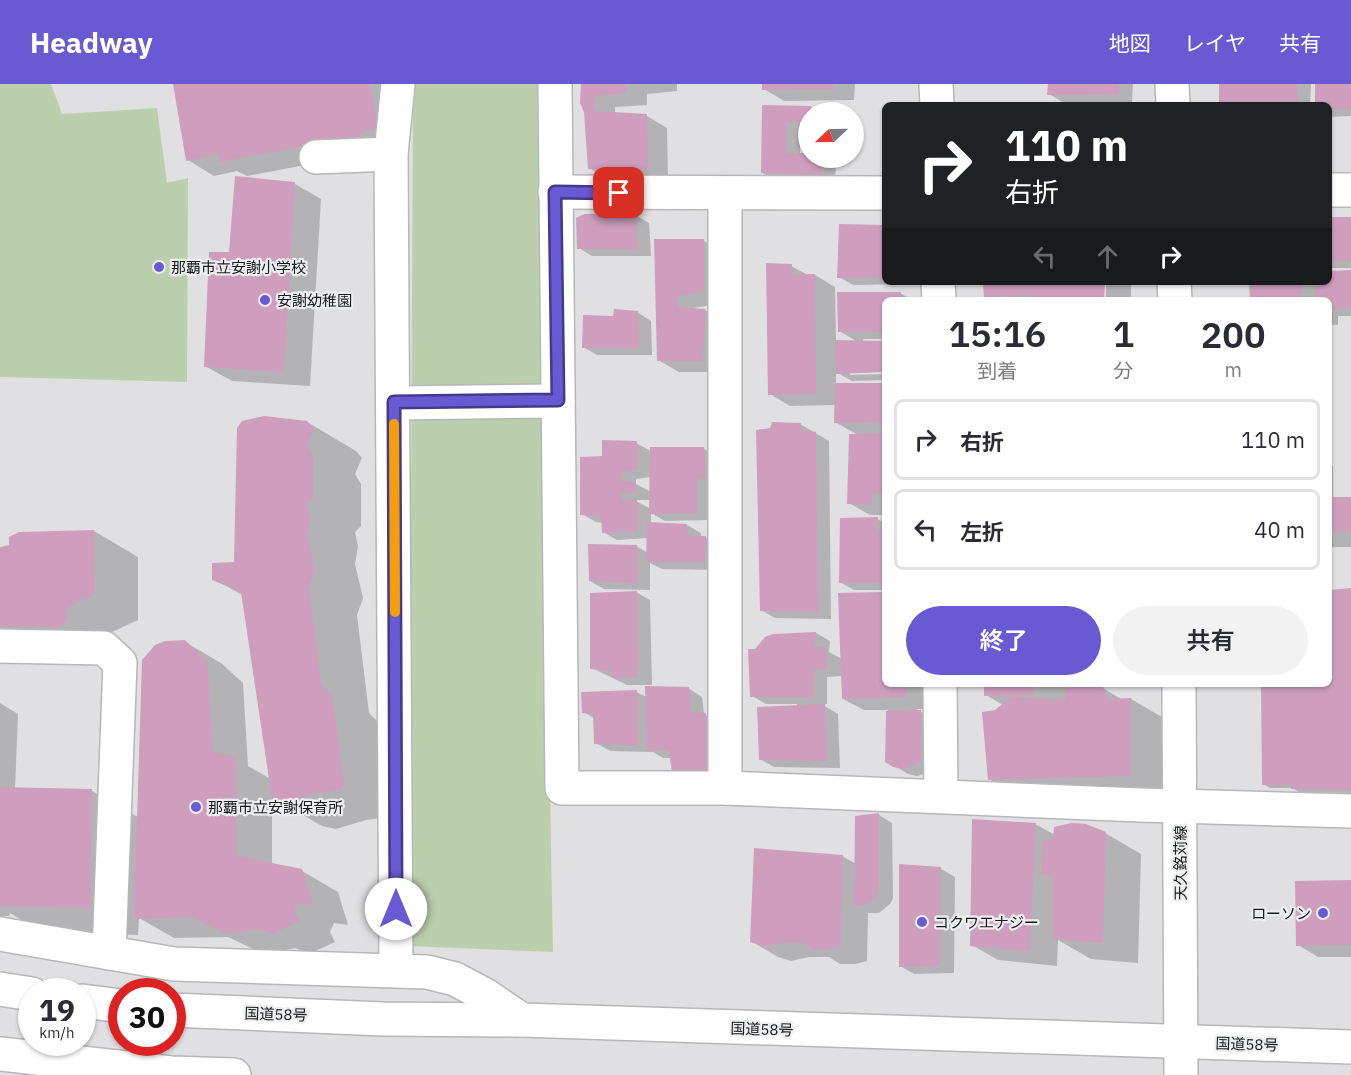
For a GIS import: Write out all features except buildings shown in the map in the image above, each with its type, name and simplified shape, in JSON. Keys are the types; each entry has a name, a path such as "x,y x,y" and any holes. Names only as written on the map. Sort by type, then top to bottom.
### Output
{"main road":[{"path":"396,970 391,154 398,84"},
{"path":"555,84 562,788 725,788 1351,811"},
{"path":"936,84 936,102"},
{"path":"1173,84 1173,102"},
{"path":"316,157 391,154"},
{"path":"1332,190 1351,190"},
{"path":"555,192 882,193"},
{"path":"725,194 725,788"},
{"path":"394,402 558,400"},
{"path":"0,646 104,648 120,663 110,953"},
{"path":"940,687 941,795"},
{"name":"天久銘苅線","path":"1179,687 1181,1075"},
{"path":"0,934 174,964 427,972 455,979 485,995 522,1020"},
{"path":"0,989 18,992"},
{"path":"0,1003 18,1004"},
{"name":"国道58号","path":"186,1011 382,1019 522,1020 1351,1047"},
{"path":"0,1054 158,1074 234,1075"}],"green space":[{"path":"0,84 51,84 62,114 157,108 167,183 188,178 187,382 0,377"},
{"path":"413,84 537,84 553,952 409,946"}],"slow traffic":[{"path":"394,424 395,612"}],"place":[{"name":"那覇市立安謝小学校","path":"159,267"},
{"name":"安謝幼稚園","path":"265,300"},
{"name":"那覇市立安謝保育所","path":"196,807"},
{"name":"ローソン","path":"1323,913"},
{"name":"コクワエナジー","path":"922,922"}],"route":[{"path":"396,909 394,402 558,400 555,192 619,193"}]}
